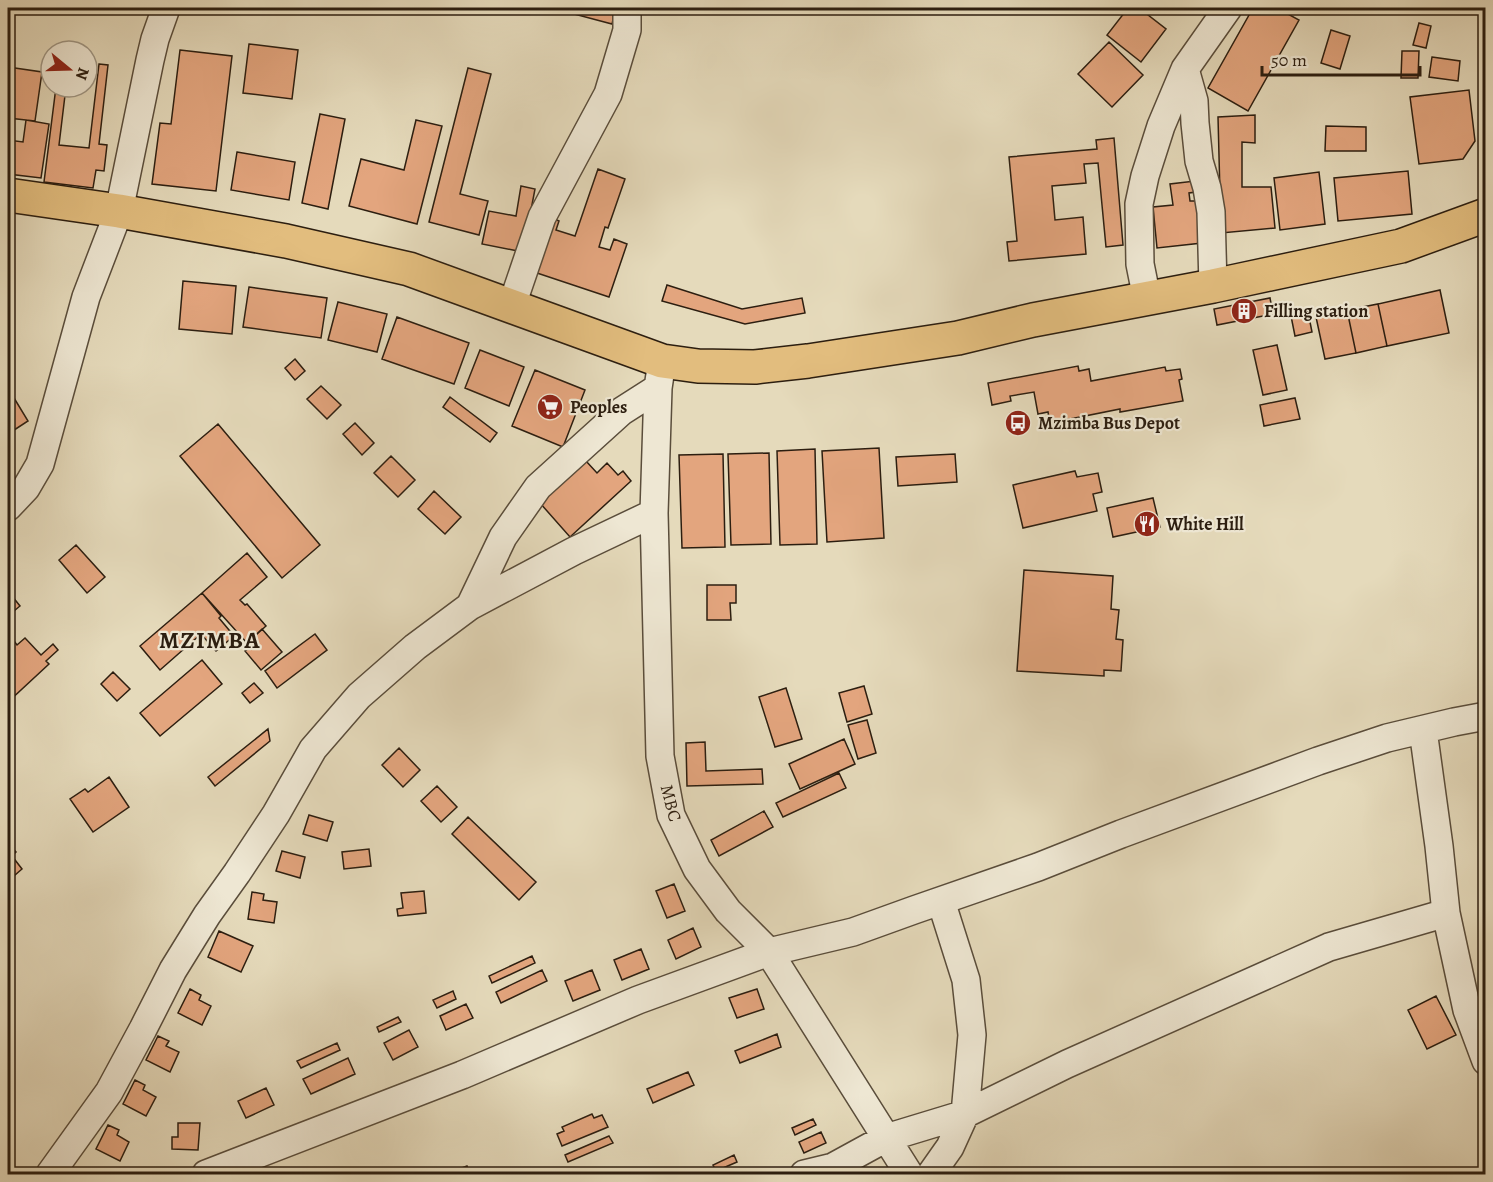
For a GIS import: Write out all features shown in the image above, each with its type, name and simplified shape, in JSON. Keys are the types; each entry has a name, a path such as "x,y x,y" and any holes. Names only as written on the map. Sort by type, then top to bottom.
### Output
{"main road":[{"path":"8,195 119,211 285,241 409,268 512,305 660,374 698,366 755,367 808,361 958,338 1033,320 1213,286 1401,246 1485,215"}],"street":[{"path":"8,507 26,488 40,464 86,297 119,211 150,60 166,8"},
{"path":"512,305 542,218 608,94 627,30 627,8"},
{"path":"1147,299 1140,264 1139,204 1145,176 1161,126 1185,69 1228,8"},
{"path":"1185,69 1194,101 1194,123 1199,161 1211,212 1213,286"},
{"path":"470,606 503,537 538,486 660,374"},
{"name":"MBC","path":"660,374 654,513 660,756 671,815 697,869 728,911 769,952 909,1174"},
{"path":"50,1174 109,1092 173,970 207,915 276,814 313,749 359,696 415,648 470,606 574,551 654,513"},
{"path":"206,1174 462,1075 638,1000 769,952 853,932 1038,867 1120,834 1318,761 1388,738 1485,716"},
{"path":"1423,730 1446,913 1467,1010 1485,1061"},
{"path":"932,1174 950,1147 965,1114 972,1035 966,980 941,901"},
{"path":"804,1174 833,1167 886,1138 965,1114 1067,1064 1329,947 1446,913"}],"building":[{"path":"575,8 616,8 612,24 574,14"},
{"path":"1128,8 1139,8 1166,29 1141,62 1107,35"},
{"path":"1253,8 1277,8 1299,20 1248,111 1208,88"},
{"path":"1419,23 1431,26 1426,48 1413,45"},
{"path":"1331,30 1350,36 1340,69 1321,63"},
{"path":"1109,42 1143,75 1112,107 1078,74"},
{"path":"249,44 298,50 292,99 243,93"},
{"path":"180,50 232,56 216,191 152,184 160,123 171,124"},
{"path":"1402,51 1419,51 1418,78 1401,78"},
{"path":"1432,57 1460,61 1458,81 1429,77"},
{"path":"99,64 108,65 99,144 107,145 104,171 96,170 93,188 44,182 54,99 65,99 59,145 89,148 95,99 99,99"},
{"path":"8,67 39,72 35,121 8,118"},
{"path":"468,68 491,74 460,194 488,201 479,235 429,222"},
{"path":"1469,90 1475,141 1463,159 1419,164 1410,97"},
{"path":"320,114 345,119 328,209 302,203"},
{"path":"1255,115 1255,143 1242,142 1242,187 1271,187 1275,228 1221,233 1218,117"},
{"path":"26,120 49,124 41,178 8,174 8,140 23,142"},
{"path":"416,120 442,126 417,224 349,206 361,159 404,170"},
{"path":"1326,126 1366,127 1366,151 1325,151"},
{"path":"1114,138 1123,245 1106,247 1098,163 1084,164 1086,183 1052,186 1055,220 1083,217 1086,254 1009,261 1007,242 1017,241 1009,157 1097,149 1096,140"},
{"path":"237,152 295,162 289,200 231,190"},
{"path":"598,169 625,179 599,247 610,250 614,239 627,244 609,297 534,272 552,218 559,221 556,230 575,236"},
{"path":"1408,171 1412,214 1338,221 1334,178"},
{"path":"1319,172 1325,224 1280,230 1274,178"},
{"path":"1195,181 1196,192 1189,193 1190,201 1197,201 1202,243 1157,248 1153,207 1173,205 1170,184"},
{"path":"521,186 535,189 523,252 482,244 489,211 516,216"},
{"path":"183,281 236,286 232,334 179,329"},
{"path":"667,285 742,309 802,298 805,313 745,324 662,301"},
{"path":"249,287 327,298 321,338 243,327"},
{"path":"1440,290 1449,333 1387,346 1378,304"},
{"name":"Filling station","path":"1270,298 1273,314 1217,325 1214,309"},
{"path":"338,302 387,314 377,352 328,340"},
{"path":"1378,304 1387,346 1356,353 1347,310"},
{"path":"1347,310 1356,353 1325,359 1316,317"},
{"path":"1308,312 1312,332 1295,336 1291,316"},
{"path":"397,317 469,343 454,384 382,359"},
{"path":"1277,345 1287,390 1263,395 1253,350"},
{"path":"480,350 524,367 509,406 465,388"},
{"path":"295,359 305,371 295,380 285,368"},
{"path":"1078,366 1079,371 1089,369 1091,381 1165,367 1166,371 1180,369 1182,379 1179,380 1183,401 1120,412 1120,409 1050,423 1048,412 1038,414 1034,392 1010,396 1011,401 992,405 988,383"},
{"path":"535,370 585,390 563,447 512,426"},
{"path":"321,386 341,405 327,419 307,399"},
{"path":"8,388 28,421 8,434"},
{"path":"450,397 497,433 490,442 443,407"},
{"path":"1295,398 1300,419 1264,426 1260,405"},
{"path":"355,423 374,443 362,455 343,434"},
{"path":"218,424 320,545 282,578 180,456"},
{"path":"879,448 884,538 827,542 822,451"},
{"path":"815,449 817,544 780,545 777,451"},
{"path":"769,453 771,544 731,545 728,454"},
{"path":"723,454 725,547 682,548 679,455"},
{"path":"955,454 957,482 898,486 896,457"},
{"path":"391,456 415,480 398,497 374,473"},
{"path":"586,461 597,473 607,463 618,475 623,471 631,481 570,537 540,503"},
{"path":"1075,471 1077,477 1098,473 1102,492 1093,494 1097,511 1023,528 1013,485"},
{"path":"434,491 461,517 445,534 418,509"},
{"path":"1153,498 1160,527 1113,537 1107,508"},
{"path":"76,545 105,577 87,593 59,560"},
{"path":"247,553 267,577 240,600 245,605 247,604 266,626 247,643 202,593"},
{"path":"1024,570 1113,576 1111,609 1119,610 1116,639 1123,640 1121,671 1104,670 1104,676 1017,671"},
{"path":"707,585 736,585 736,603 730,603 731,620 707,620"},
{"path":"8,591 20,606 8,616"},
{"path":"202,593 234,636 216,651 201,634 160,670 140,646"},
{"path":"262,629 282,652 261,670 245,651 251,647 247,643"},
{"path":"315,634 327,650 277,688 265,671"},
{"path":"25,638 41,655 53,644 58,650 46,661 49,664 8,702 8,647 14,641 17,645"},
{"path":"202,660 222,684 160,736 140,713"},
{"path":"113,672 130,689 117,701 101,684"},
{"path":"254,683 263,693 250,703 242,693"},
{"path":"864,686 872,714 847,722 839,693"},
{"path":"786,688 802,739 775,747 759,697"},
{"path":"867,720 876,753 858,759 848,725"},
{"path":"268,729 270,741 215,786 208,777"},
{"path":"844,739 855,764 800,789 789,764"},
{"path":"705,742 706,771 762,769 763,784 687,786 686,743"},
{"path":"399,748 420,770 403,787 382,765"},
{"path":"839,773 846,788 783,817 776,803"},
{"path":"109,777 129,807 93,832 70,799 85,789 88,792"},
{"path":"437,786 457,807 441,822 421,801"},
{"path":"764,811 773,827 719,856 711,840"},
{"path":"309,815 333,822 327,841 303,834"},
{"path":"468,817 536,882 519,900 452,834"},
{"path":"9,844 16,852 12,856 22,869 8,881 8,846"},
{"path":"369,849 371,866 344,869 342,852"},
{"path":"282,851 305,857 300,878 276,871"},
{"path":"674,884 685,911 667,918 656,891"},
{"path":"424,891 426,913 398,916 397,909 403,908 401,893"},
{"path":"252,892 264,894 263,900 277,902 274,923 248,919"},
{"path":"693,928 701,947 676,959 668,940"},
{"path":"219,931 253,946 241,972 208,957"},
{"path":"641,949 649,969 622,980 614,960"},
{"path":"532,956 535,963 492,983 489,976"},
{"path":"542,970 547,981 501,1003 496,992"},
{"path":"592,970 600,990 573,1001 565,981"},
{"path":"190,989 201,995 199,1000 211,1006 202,1025 178,1013"},
{"path":"757,989 764,1009 737,1018 729,998"},
{"path":"453,991 456,999 437,1008 433,1000"},
{"path":"1436,996 1456,1035 1427,1049 1408,1010"},
{"path":"466,1004 473,1018 446,1030 440,1016"},
{"path":"398,1017 401,1022 379,1032 377,1027"},
{"path":"409,1030 418,1047 393,1060 384,1043"},
{"path":"777,1034 781,1047 740,1063 735,1051"},
{"path":"158,1036 169,1041 166,1046 179,1052 170,1072 146,1060"},
{"path":"337,1043 340,1050 301,1068 297,1061"},
{"path":"348,1058 355,1074 311,1094 303,1079"},
{"path":"688,1072 694,1085 653,1103 647,1089"},
{"path":"135,1080 145,1085 143,1090 156,1097 146,1116 123,1104"},
{"path":"266,1088 274,1105 246,1118 238,1101"},
{"path":"592,1114 594,1118 602,1115 608,1127 562,1146 557,1134 564,1131 562,1127"},
{"path":"813,1119 816,1125 795,1135 792,1128"},
{"path":"178,1123 200,1123 198,1150 172,1149 172,1137 178,1137"},
{"path":"108,1125 119,1130 117,1135 129,1142 120,1161 96,1149"},
{"path":"821,1132 826,1143 804,1153 799,1142"},
{"path":"609,1136 613,1143 568,1162 565,1155"},
{"path":"734,1155 737,1162 716,1171 713,1165"},
{"path":"467,1166 470,1174 446,1174"}],"place":[{"name":"Filling station","path":"1244,311"},
{"name":"Peoples","path":"550,407"},
{"name":"Mzimba Bus Depot","path":"1018,423"},
{"name":"White Hill","path":"1147,524"}],"district":[{"name":"MZIMBA","path":"210,640"}]}
